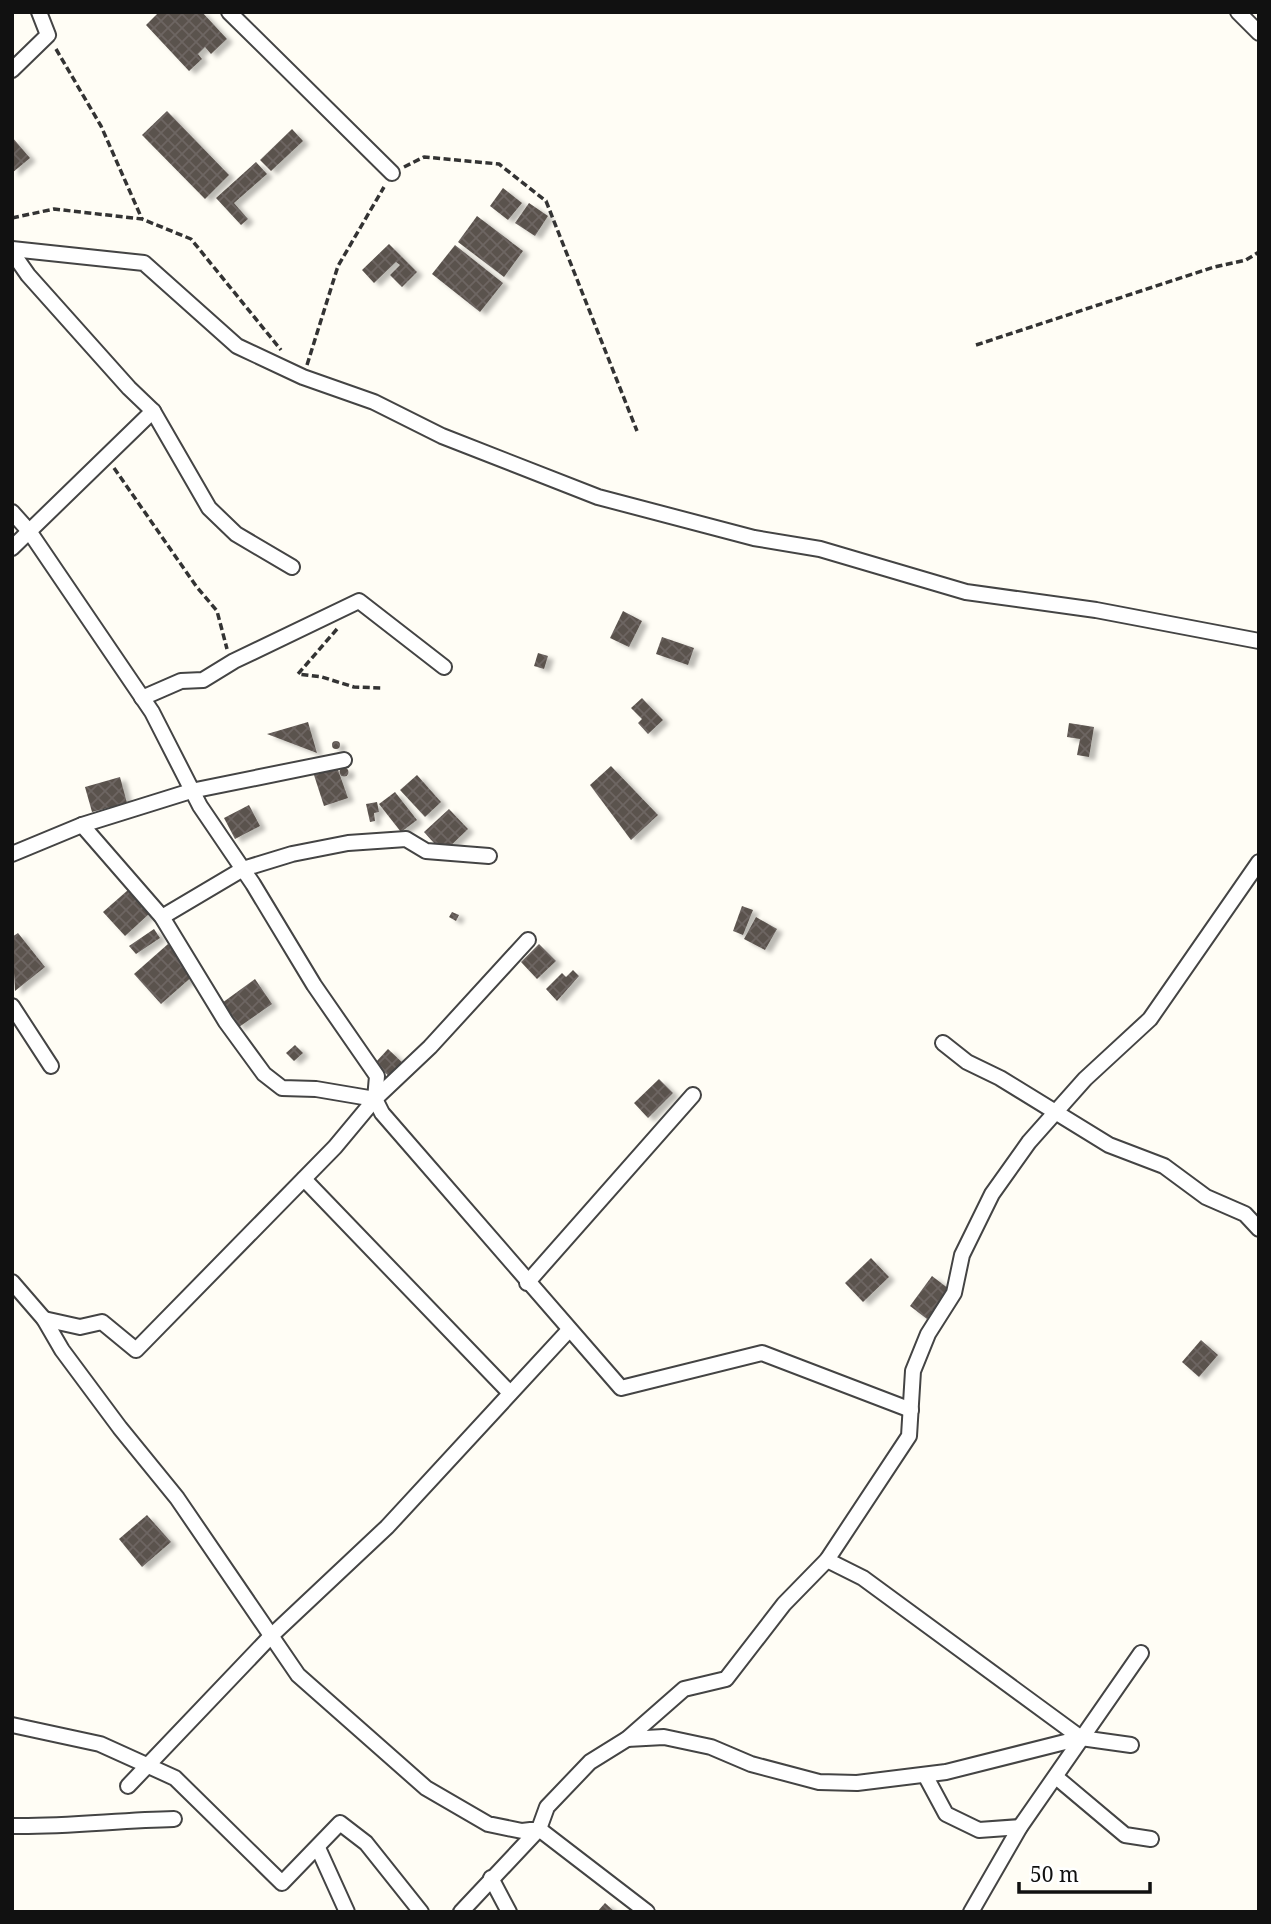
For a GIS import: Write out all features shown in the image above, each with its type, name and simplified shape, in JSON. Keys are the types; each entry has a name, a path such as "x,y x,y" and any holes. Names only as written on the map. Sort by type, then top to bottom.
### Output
{"street":[{"path":"12,70 48,35 39,12"},
{"path":"229,12 392,173"},
{"path":"1238,12 1259,33"},
{"path":"12,251 144,263 237,346 303,377 374,402 442,436 598,496 754,538 820,549 966,593 1096,610 1259,641"},
{"path":"12,251 28,275 129,388 153,411 209,508 236,534 292,567"},
{"path":"12,548 153,411"},
{"path":"12,512 29,531 142,698 186,776 191,791 243,869 314,985 377,1076 375,1098 382,1113 621,1388 762,1353 911,1410"},
{"path":"142,698 181,681 203,680 234,661 359,601 444,667"},
{"path":"12,854 82,825 191,791 344,760"},
{"path":"82,825 162,918 226,1022 264,1074 282,1088 316,1089 375,1098"},
{"path":"162,918 243,869 292,854 348,843 407,839 426,851 489,856"},
{"path":"461,1912 539,1829 547,1807 590,1762 627,1739 684,1689 726,1679 784,1604 827,1560 909,1436 913,1371 928,1334 954,1293 961,1255 992,1194 1029,1142 1085,1079 1150,1018 1259,862"},
{"path":"44,1319 80,1327 102,1322 136,1350 304,1179 375,1098 430,1047 528,940"},
{"path":"12,1006 51,1066"},
{"path":"943,1043 967,1062 1056,1112 1109,1146 1164,1166 1206,1197 1245,1214 1259,1228"},
{"path":"527,1283 693,1095"},
{"path":"304,1179 510,1393"},
{"path":"12,1282 44,1319 62,1350 177,1498 298,1675 426,1788 488,1824 522,1831 539,1829 647,1912"},
{"path":"128,1786 271,1636 387,1527 569,1330"},
{"path":"827,1560 863,1578 1081,1738"},
{"path":"971,1912 1020,1827 1141,1653"},
{"path":"12,1725 100,1744 175,1778 282,1883 340,1823 366,1843 421,1912"},
{"path":"627,1739 664,1737 711,1747 751,1764 819,1782 857,1783 925,1775 1081,1738 1131,1745"},
{"path":"925,1775 946,1814 979,1830 1020,1827"},
{"path":"1056,1777 1125,1835 1151,1839"},
{"path":"12,1826 43,1828 102,1821 174,1819"},
{"path":"317,1847 347,1912"},
{"path":"491,1878 509,1912"}],"path":[{"path":"48,35 101,126 142,219"},
{"path":"303,377 338,266 392,173 424,158 499,164 546,201 637,431"},
{"path":"12,218 54,209 142,219 191,239 286,356"},
{"path":"976,345 1214,267 1246,260 1259,253"},
{"path":"107,457 196,586 217,611 234,661"},
{"path":"344,623 298,674 322,677 354,687 382,688"}],"building":[{"path":"159,12 202,12 227,39 211,54 205,47 198,54 202,59 189,71 146,25"},
{"path":"167,111 229,175 205,199 142,135"},
{"path":"292,129 303,141 271,171 260,160"},
{"path":"12,137 30,158 12,173"},
{"path":"256,162 267,174 234,203 248,219 241,225 216,198"},
{"path":"503,188 522,203 508,220 490,206"},
{"path":"529,203 548,216 535,236 515,223"},
{"path":"477,216 523,251 504,277 458,242"},
{"path":"389,244 417,272 402,287 390,275 400,265 396,262 374,283 362,270"},
{"path":"455,245 503,283 480,312 432,274"},
{"path":"623,611 642,621 629,647 610,638"},
{"path":"662,637 694,648 688,665 656,654"},
{"path":"538,653 548,656 544,669 534,666"},
{"path":"642,698 663,720 648,734 638,723 642,719 631,708"},
{"path":"308,722 317,753 267,734"},
{"path":"1069,723 1094,727 1089,757 1077,755 1080,739 1067,737"},
{"path":"336,741 340,745 336,749 332,745"},
{"path":"611,766 658,815 631,840 590,785"},
{"path":"337,767 348,798 324,806 314,775"},
{"path":"344,768 348,772 344,776 340,772"},
{"path":"417,775 441,802 425,817 400,790"},
{"path":"120,777 127,803 92,812 85,787"},
{"path":"395,792 417,820 401,832 379,804"},
{"path":"377,802 379,812 374,813 375,821 370,822 366,804"},
{"path":"249,805 260,826 235,839 224,818"},
{"path":"449,809 468,829 443,853 424,832"},
{"path":"128,890 149,914 125,936 103,912"},
{"path":"742,906 753,910 743,935 733,931"},
{"path":"452,912 459,915 456,921 449,917"},
{"path":"756,917 777,929 765,950 744,939"},
{"path":"154,929 160,938 136,954 129,946"},
{"path":"18,933 45,967 15,991 12,937"},
{"path":"168,944 195,974 161,1004 134,974"},
{"path":"539,944 556,961 537,979 521,962"},
{"path":"573,970 579,976 557,1001 546,989 562,973 566,977"},
{"path":"255,979 272,1004 239,1027 222,1003"},
{"path":"295,1045 303,1053 294,1061 286,1053"},
{"path":"388,1049 406,1066 393,1080 375,1063"},
{"path":"659,1079 673,1093 648,1118 634,1103"},
{"path":"871,1258 889,1277 863,1302 845,1283"},
{"path":"932,1276 949,1289 927,1319 910,1306"},
{"path":"1201,1340 1218,1355 1199,1377 1182,1362"},
{"path":"147,1515 171,1542 142,1567 119,1539"},
{"path":"605,1903 615,1912 597,1912"}]}
